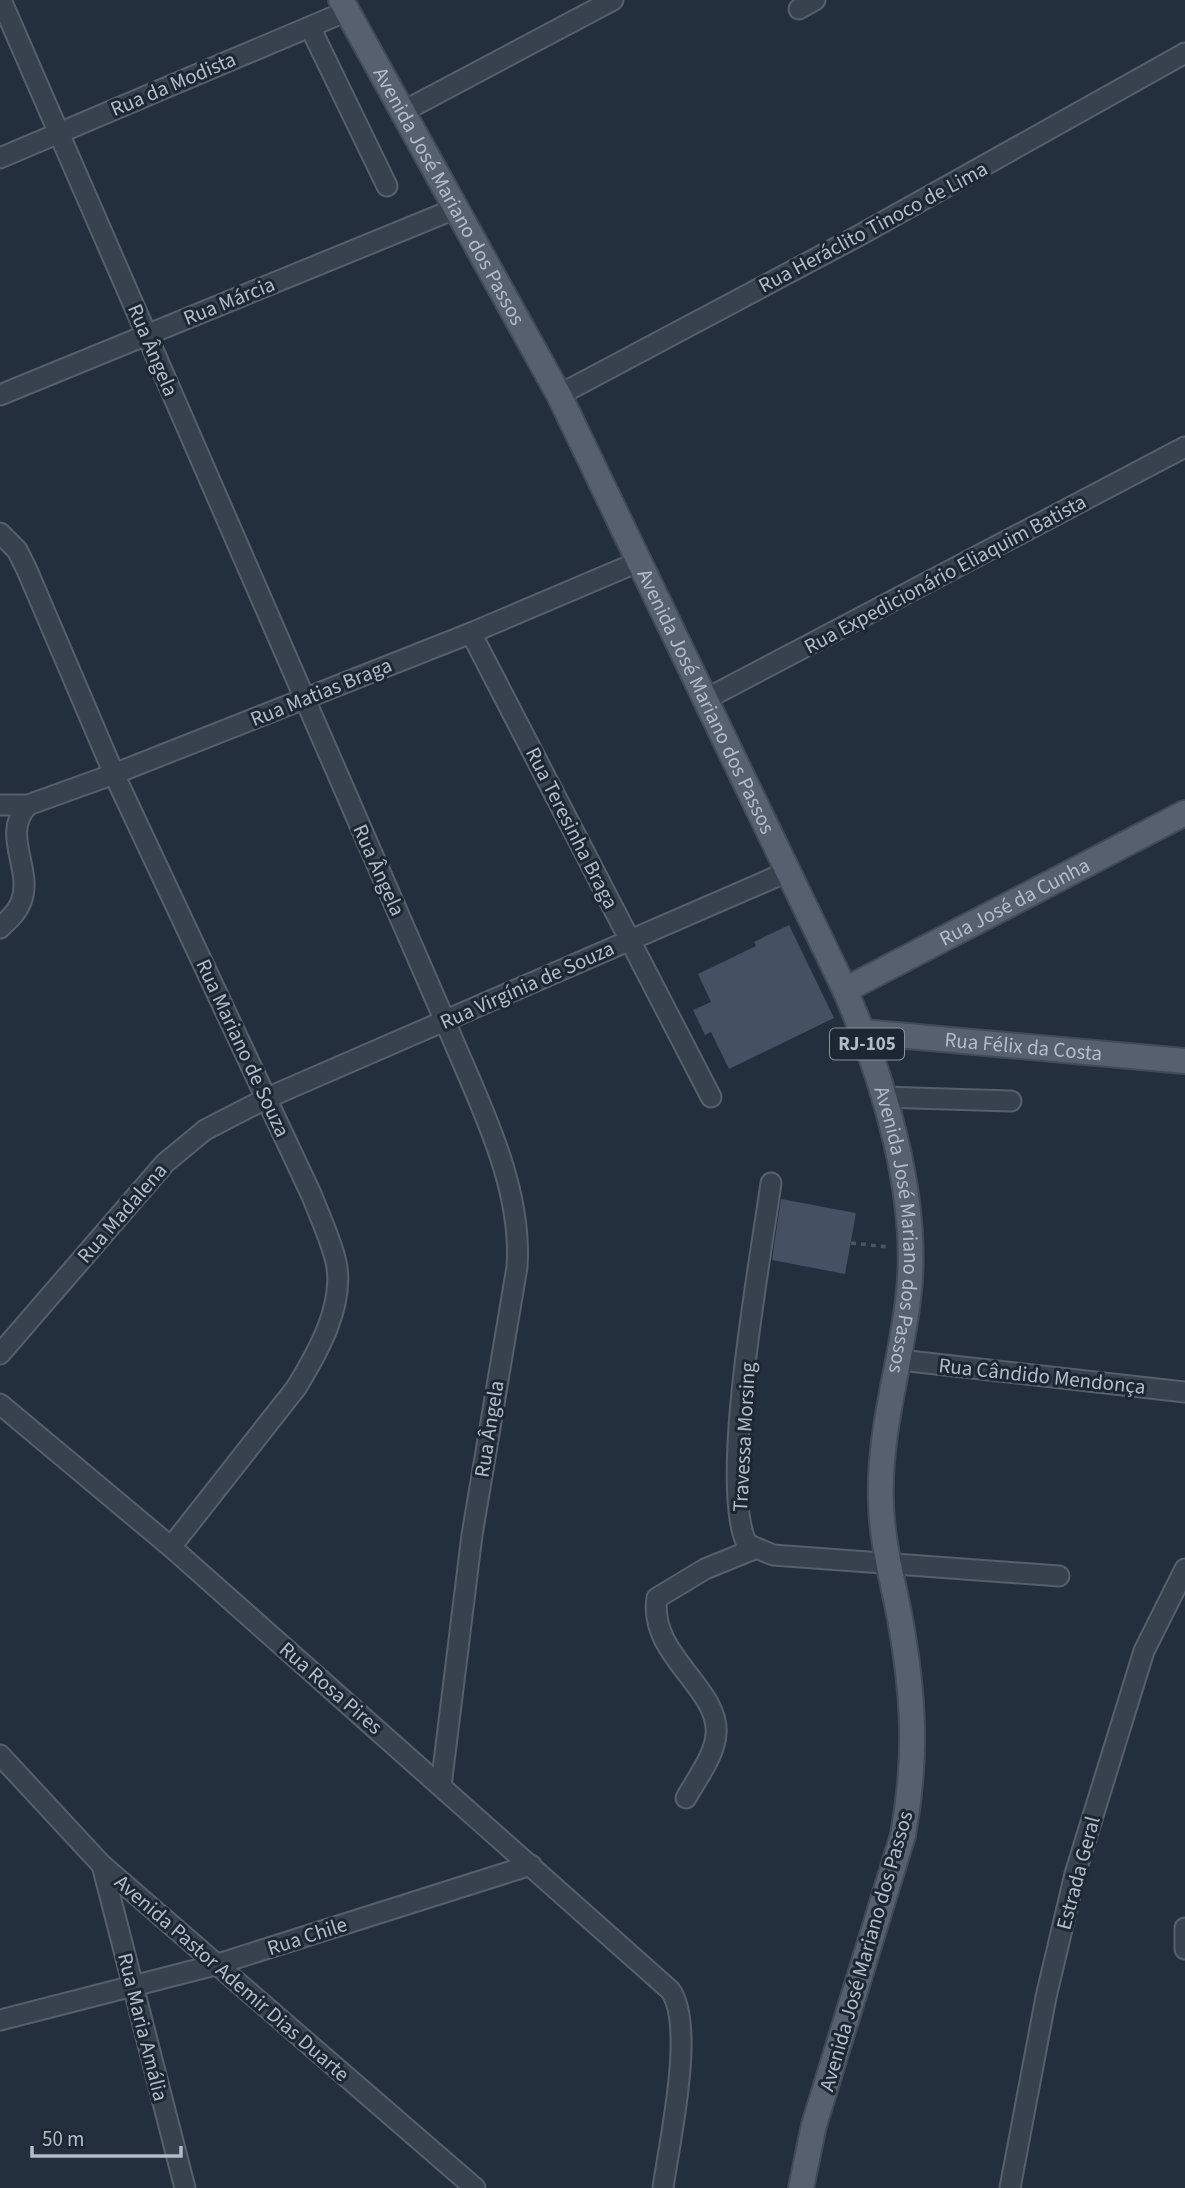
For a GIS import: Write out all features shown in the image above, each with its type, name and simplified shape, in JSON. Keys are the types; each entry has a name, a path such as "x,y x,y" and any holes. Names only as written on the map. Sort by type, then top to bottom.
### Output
{"main road":[{"name":"Avenida José Mariano dos Passos","path":"344,6 558,394 845,990 863,1032 899,1165 909,1234 909,1296 900,1360 887,1416 881,1477 883,1532 913,1707 912,1786 903,1835 814,2126 800,2188"},
{"name":"Rua José da Cunha","path":"845,990 1185,813"},
{"name":"Rua Félix da Costa","path":"863,1032 1185,1061"}],"street":[{"name":"Rua Ângela","path":"1,0 445,1021 494,1139 512,1206 518,1252 472,1535 441,1786"},
{"path":"404,111 613,0"},
{"name":"Rua da Modista","path":"0,158 310,27 344,6"},
{"path":"310,27 387,186"},
{"name":"Rua Heráclito Tinoco de Lima","path":"558,394 860,235 1185,53"},
{"name":"Rua Márcia","path":"0,395 457,208"},
{"name":"Rua Expedicionário Eliaquim Batista","path":"704,700 1185,447"},
{"name":"Rua Mariano de Souza","path":"0,533 17,550 27,570 114,774 312,1196 336,1263 334,1302 318,1349 296,1388 171,1547"},
{"name":"Rua Matias Braga","path":"0,805 28,805 114,774 471,633 638,562"},
{"name":"Rua Teresinha Braga","path":"471,633 711,1097"},
{"path":"0,928 20,905 23,893 12,840 13,822 28,805"},
{"name":"Rua Virgínia de Souza","path":"267,1098 787,872"},
{"path":"882,1097 1011,1101"},
{"name":"Rua Madalena","path":"0,1354 165,1163 205,1130 267,1098"},
{"name":"Travessa Morsing","path":"754,1549 747,1544 741,1533 738,1461 743,1391 771,1183"},
{"name":"Rua Cândido Mendonça","path":"900,1360 1185,1392"},
{"name":"Rua Rosa Pires","path":"0,1404 171,1547 670,1990 678,2003 682,2041 663,2188"},
{"path":"686,1798 717,1733 711,1709 665,1643 654,1616 657,1598 705,1569 754,1549 773,1555 890,1566 1059,1576"},
{"name":"Estrada Geral","path":"1013,2184 1046,1997 1075,1874 1144,1651 1185,1569"},
{"name":"Avenida Pastor Ademir Dias Duarte","path":"0,1755 102,1865 475,2188"},
{"name":"Rua Maria Amália","path":"102,1865 185,2188"},
{"name":"Rua Chile","path":"0,2020 215,1965 531,1866"},
{"path":"1185,1928 1185,1949"}],"path":[{"path":"851,1243 894,1248"}],"building":[{"path":"789,925 834,1018 729,1069 711,1032 705,1035 693,1010 711,1002 698,974 756,946 754,942"},
{"path":"781,1199 856,1213 845,1274 772,1260"}]}
